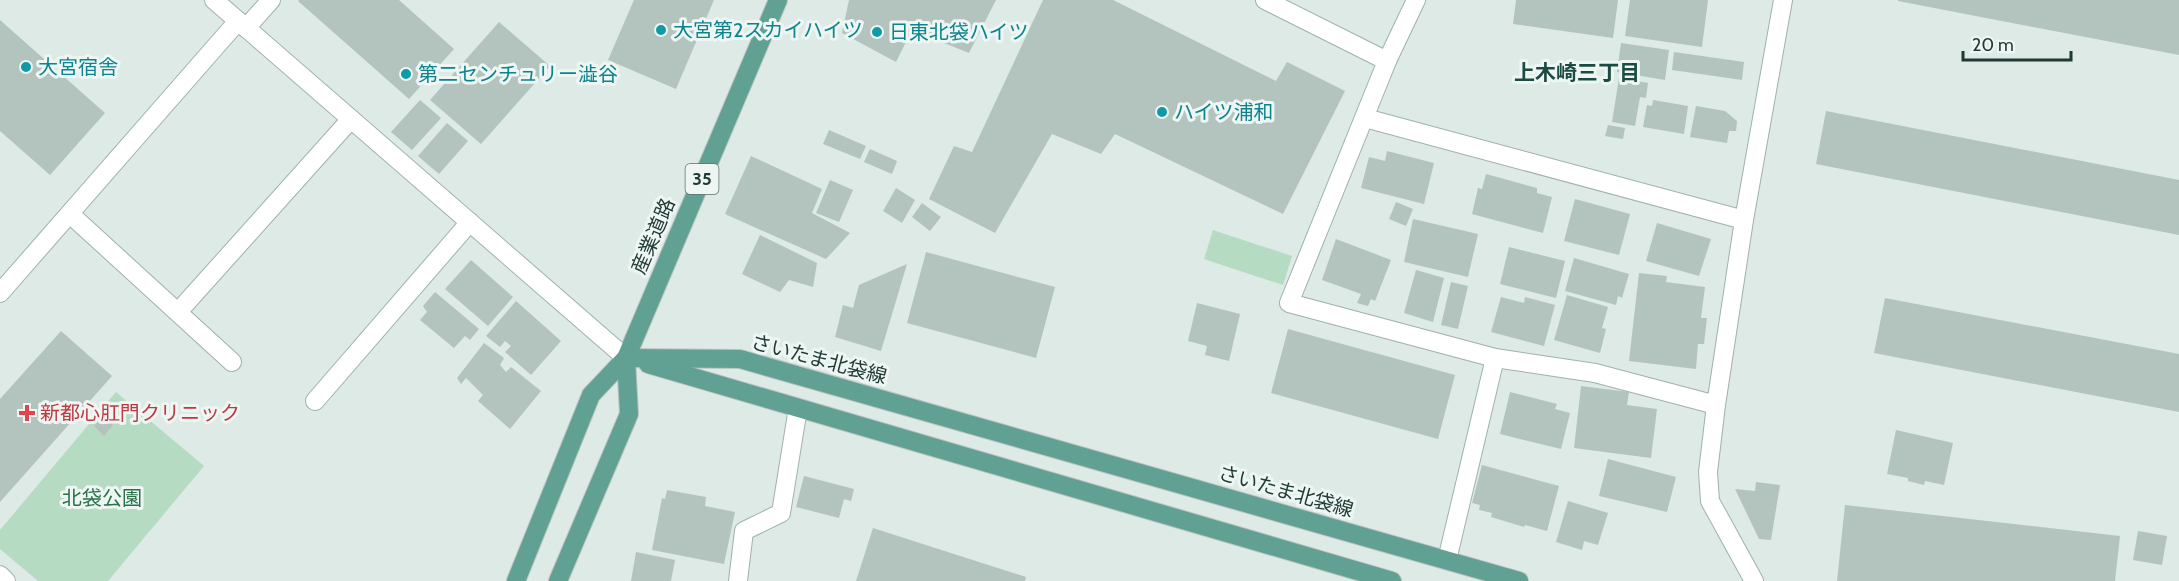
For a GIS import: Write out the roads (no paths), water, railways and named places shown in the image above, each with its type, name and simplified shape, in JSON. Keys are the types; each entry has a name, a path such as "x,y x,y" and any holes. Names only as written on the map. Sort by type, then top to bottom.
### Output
{"main road":[{"name":"産業道路","path":"516,581 591,395 626,358 778,0"},
{"name":"産業道路","path":"558,581 629,414 626,358"},
{"path":"626,358 1392,581"},
{"name":"さいたま北袋線","path":"626,358 740,359 1519,581"}],"street":[{"path":"214,0 626,358"},
{"path":"0,293 242,25 271,0"},
{"path":"1265,0 1387,61"},
{"path":"1416,0 1387,61 1289,303 1495,358 1595,373 1716,405"},
{"path":"1754,581 1710,501 1708,472 1744,220 1783,0"},
{"path":"1365,118 1744,220"},
{"path":"178,312 351,119"},
{"path":"70,214 232,362"},
{"path":"315,401 470,222"},
{"path":"1447,560 1495,358"},
{"path":"738,581 744,531 781,513 798,408"},
{"path":"0,575 6,581"}],"place":[{"name":"大宮第2スカイハイツ","path":"661,30"},
{"name":"日東北袋ハイツ","path":"877,32"},
{"name":"大宮宿舎","path":"26,67"},
{"name":"第二センチュリー澁谷","path":"406,74"},
{"name":"ハイツ浦和","path":"1162,112"},
{"name":"新都心肛門クリニック","path":"27,413"}],"district":[{"name":"上木崎三丁目","path":"1577,72"}],"park label":[{"name":"北袋公園","path":"102,498"}]}
